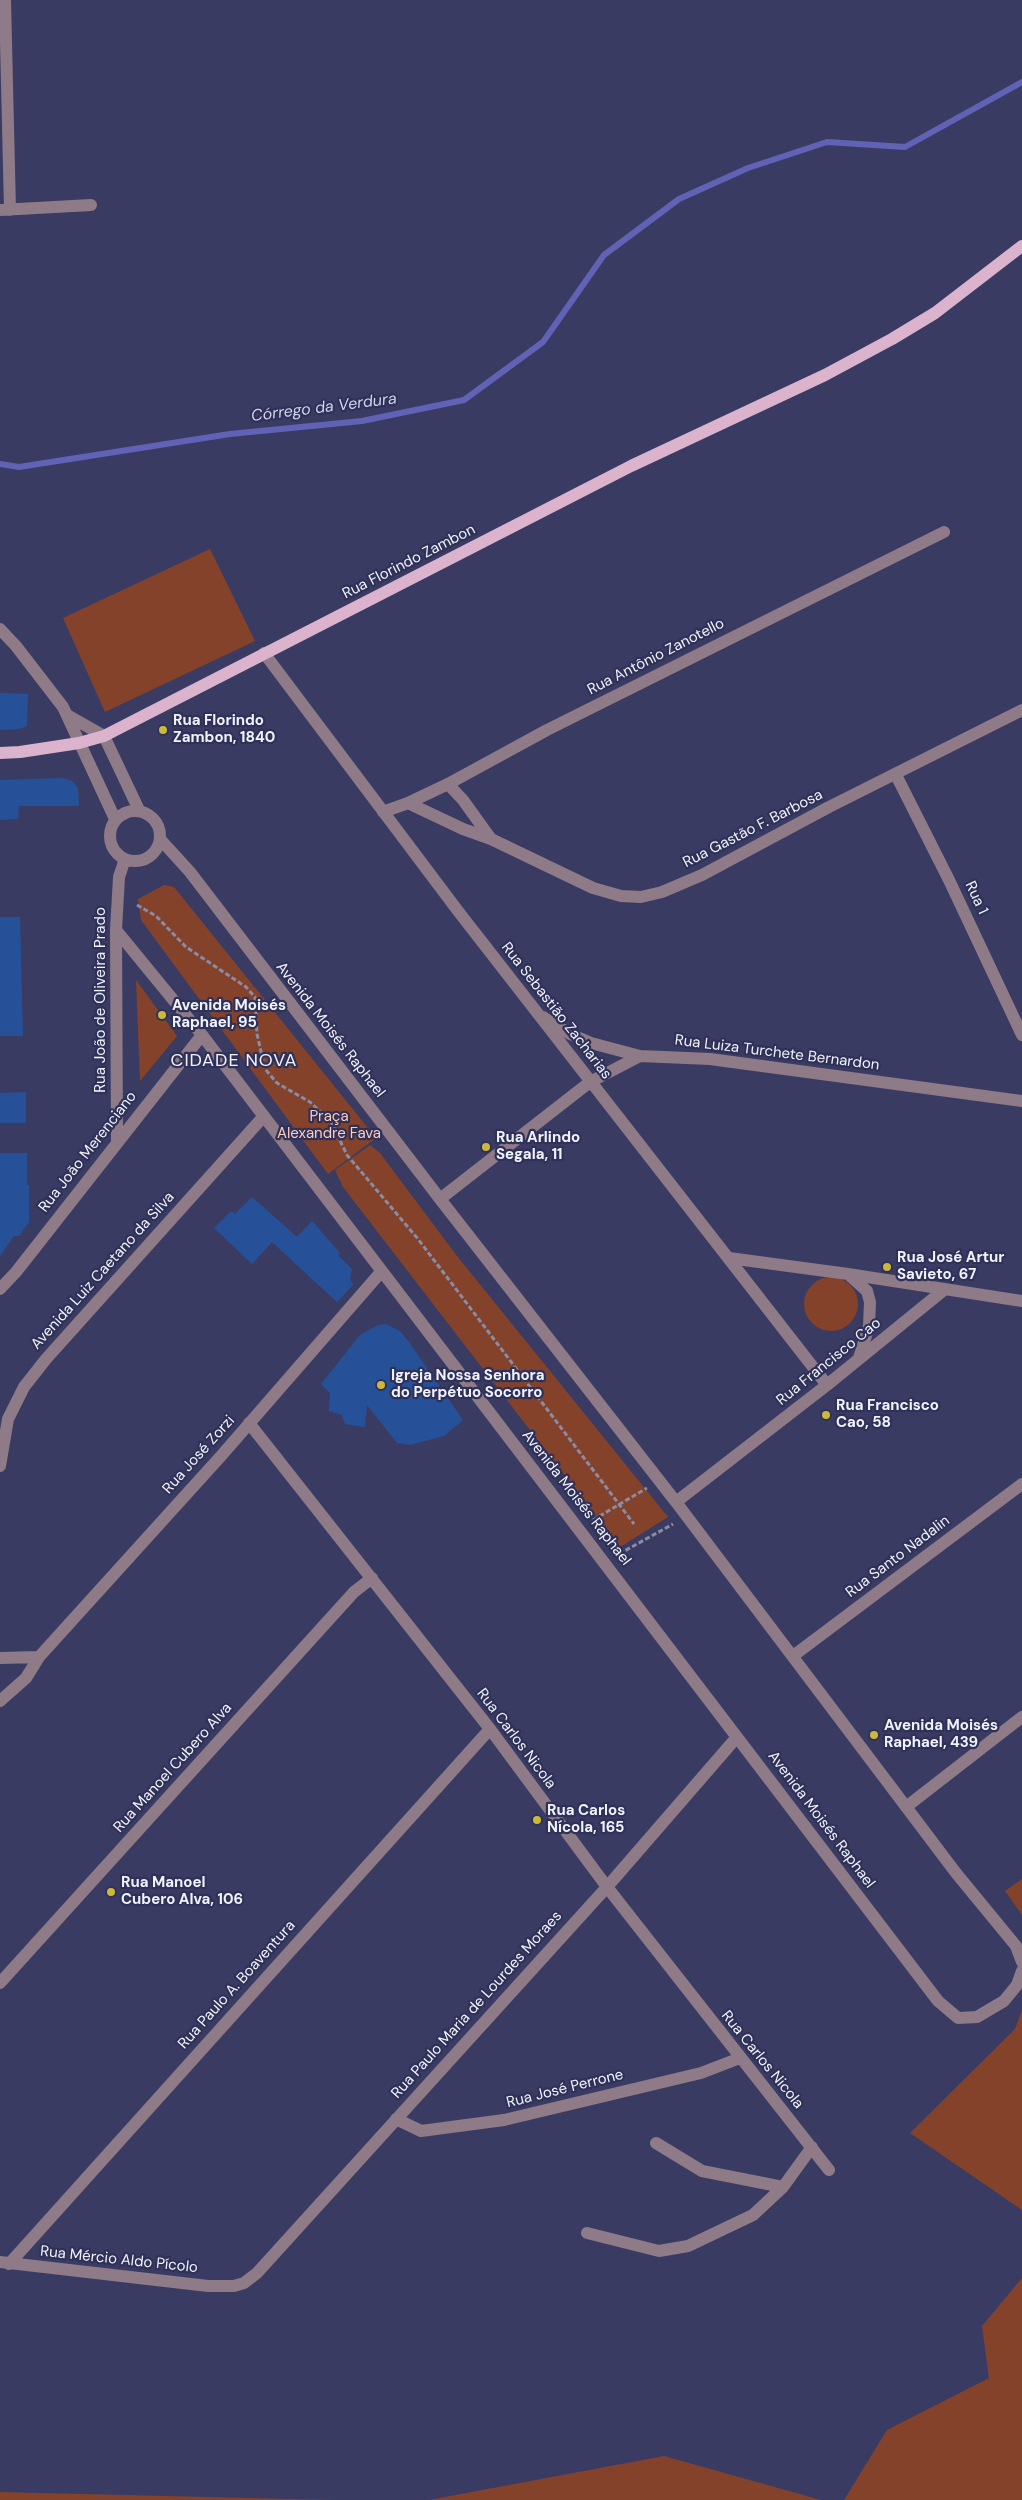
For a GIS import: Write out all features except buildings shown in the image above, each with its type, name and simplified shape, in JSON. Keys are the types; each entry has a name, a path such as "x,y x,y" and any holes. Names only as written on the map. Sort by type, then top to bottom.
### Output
{"main road":[{"name":"Rua Florindo Zambon","path":"0,753 20,752 79,743 104,736 631,466 825,374 892,339 935,313 1022,246"}],"street":[{"path":"5,0 5,210 91,205"},
{"name":"Rua Antônio Zanotello","path":"383,812 408,803 448,784 556,726 944,532"},
{"path":"0,629 16,646 67,715 115,819"},
{"name":"Rua Sebastião Zacharias","path":"264,653 536,1013 828,1385"},
{"name":"Rua Gastão F. Barbosa","path":"408,803 462,829 491,839 593,888 620,896 641,898 662,892 702,875 829,807 1022,710"},
{"path":"67,715 104,736 139,810"},
{"name":"Rua 1","path":"896,775 949,880 1022,1036"},
{"path":"448,784 463,800 491,839"},
{"path":"139,810 155,820 160,838 158,846 148,858 132,861 124,859 111,846 110,827 115,819 126,811 139,810"},
{"name":"Avenida Moisés Raphael","path":"160,838 190,872 440,1199 676,1502 906,1807 1016,1946 1022,1962"},
{"name":"Rua João de Oliveira Prado","path":"116,1142 116,930 119,877 124,859"},
{"name":"Avenida Moisés Raphael","path":"116,930 202,1035 381,1272 949,2012 958,2018 977,2017 1004,2001 1017,1985 1022,1971"},
{"name":"Rua Luiza Turchete Bernardon","path":"536,1013 577,1037 640,1056 710,1059 1022,1101"},
{"name":"Rua João Merenciano","path":"0,1289 16,1272 116,1142 202,1035"},
{"path":"440,1199 590,1082 640,1056"},
{"name":"Avenida Luiz Caetano da Silva","path":"0,1466 8,1419 24,1387 264,1116"},
{"path":"729,1258 1022,1301"},
{"name":"Rua José Zorzi","path":"0,1701 26,1678 39,1657 249,1423 381,1272"},
{"path":"848,1274 867,1291 870,1302 869,1326 859,1358"},
{"name":"Rua Francisco Cao","path":"676,1502 828,1385 945,1289"},
{"name":"Rua Carlos Nicola","path":"249,1423 490,1729 607,1887 829,2170"},
{"name":"Rua Santo Nadalin","path":"793,1656 1022,1484"},
{"name":"Rua Manoel Cubero Alva","path":"0,1983 354,1592 372,1578"},
{"path":"0,1658 39,1657"},
{"path":"906,1807 1022,1717"},
{"name":"Rua Paulo A. Boaventura","path":"4,2263 490,1729"},
{"name":"Rua Paulo Maria de Lourdes Moraes","path":"234,2286 257,2273 607,1887 737,1737"},
{"name":"Rua José Perrone","path":"396,2119 421,2130 504,2120 701,2072 740,2058"},
{"path":"656,2143 702,2171 783,2188"},
{"path":"587,2233 659,2251 688,2246 753,2215 783,2188 812,2147"},
{"name":"Rua Mércio Aldo Pícolo","path":"4,2263 208,2286 234,2286"}],"path":[{"path":"137,905 156,916 186,947 246,987 255,997 257,1034 265,1069 277,1083 310,1102 332,1122 347,1156 418,1239 634,1524"},
{"path":"593,1520 648,1488"},
{"path":"619,1554 675,1523"}],"green space":[{"path":"210,549 255,641 105,712 63,618"},
{"name":"Praça Alexandre Fava","path":"164,885 174,887 376,1138 328,1174 141,920 138,899"},
{"path":"136,980 177,1036 140,1081"},
{"path":"370,1145 380,1153 457,1256 668,1517 620,1547 343,1187 335,1170"},
{"path":"826,1277 836,1277 846,1281 854,1289 858,1304 854,1319 846,1327 836,1331 826,1331 816,1327 808,1319 804,1309 804,1299 808,1289 816,1281"},
{"path":"1022,1879 1022,1915 1005,1891"},
{"path":"1022,2010 1022,2210 910,2133 1015,2029"},
{"path":"1022,2278 1022,2500 844,2500 887,2430 989,2378 982,2326"},
{"path":"664,2456 821,2500 429,2500"},
{"path":"0,2492 333,2500 0,2500"}],"waterway":[{"name":"Córrego da Verdura","path":"0,464 19,467 230,434 362,421 464,400 543,342 604,255 679,199 748,168 827,142 905,147 1022,82"}],"place":[{"name":"Rua Florindo Zambon, 1840","path":"163,730"},
{"name":"Avenida Moisés Raphael, 95","path":"162,1015"},
{"name":"Rua Arlindo Segala, 11","path":"486,1147"},
{"name":"Rua José Artur Savieto, 67","path":"887,1267"},
{"name":"Igreja Nossa Senhora do Perpétuo Socorro","path":"381,1385"},
{"name":"Rua Francisco Cao, 58","path":"826,1415"},
{"name":"Avenida Moisés Raphael, 439","path":"874,1735"},
{"name":"Rua Carlos Nícola, 165","path":"537,1820"},
{"name":"Rua Manoel Cubero Alva, 106","path":"111,1892"}],"district":[{"name":"CIDADE NOVA","path":"234,1061"}]}
